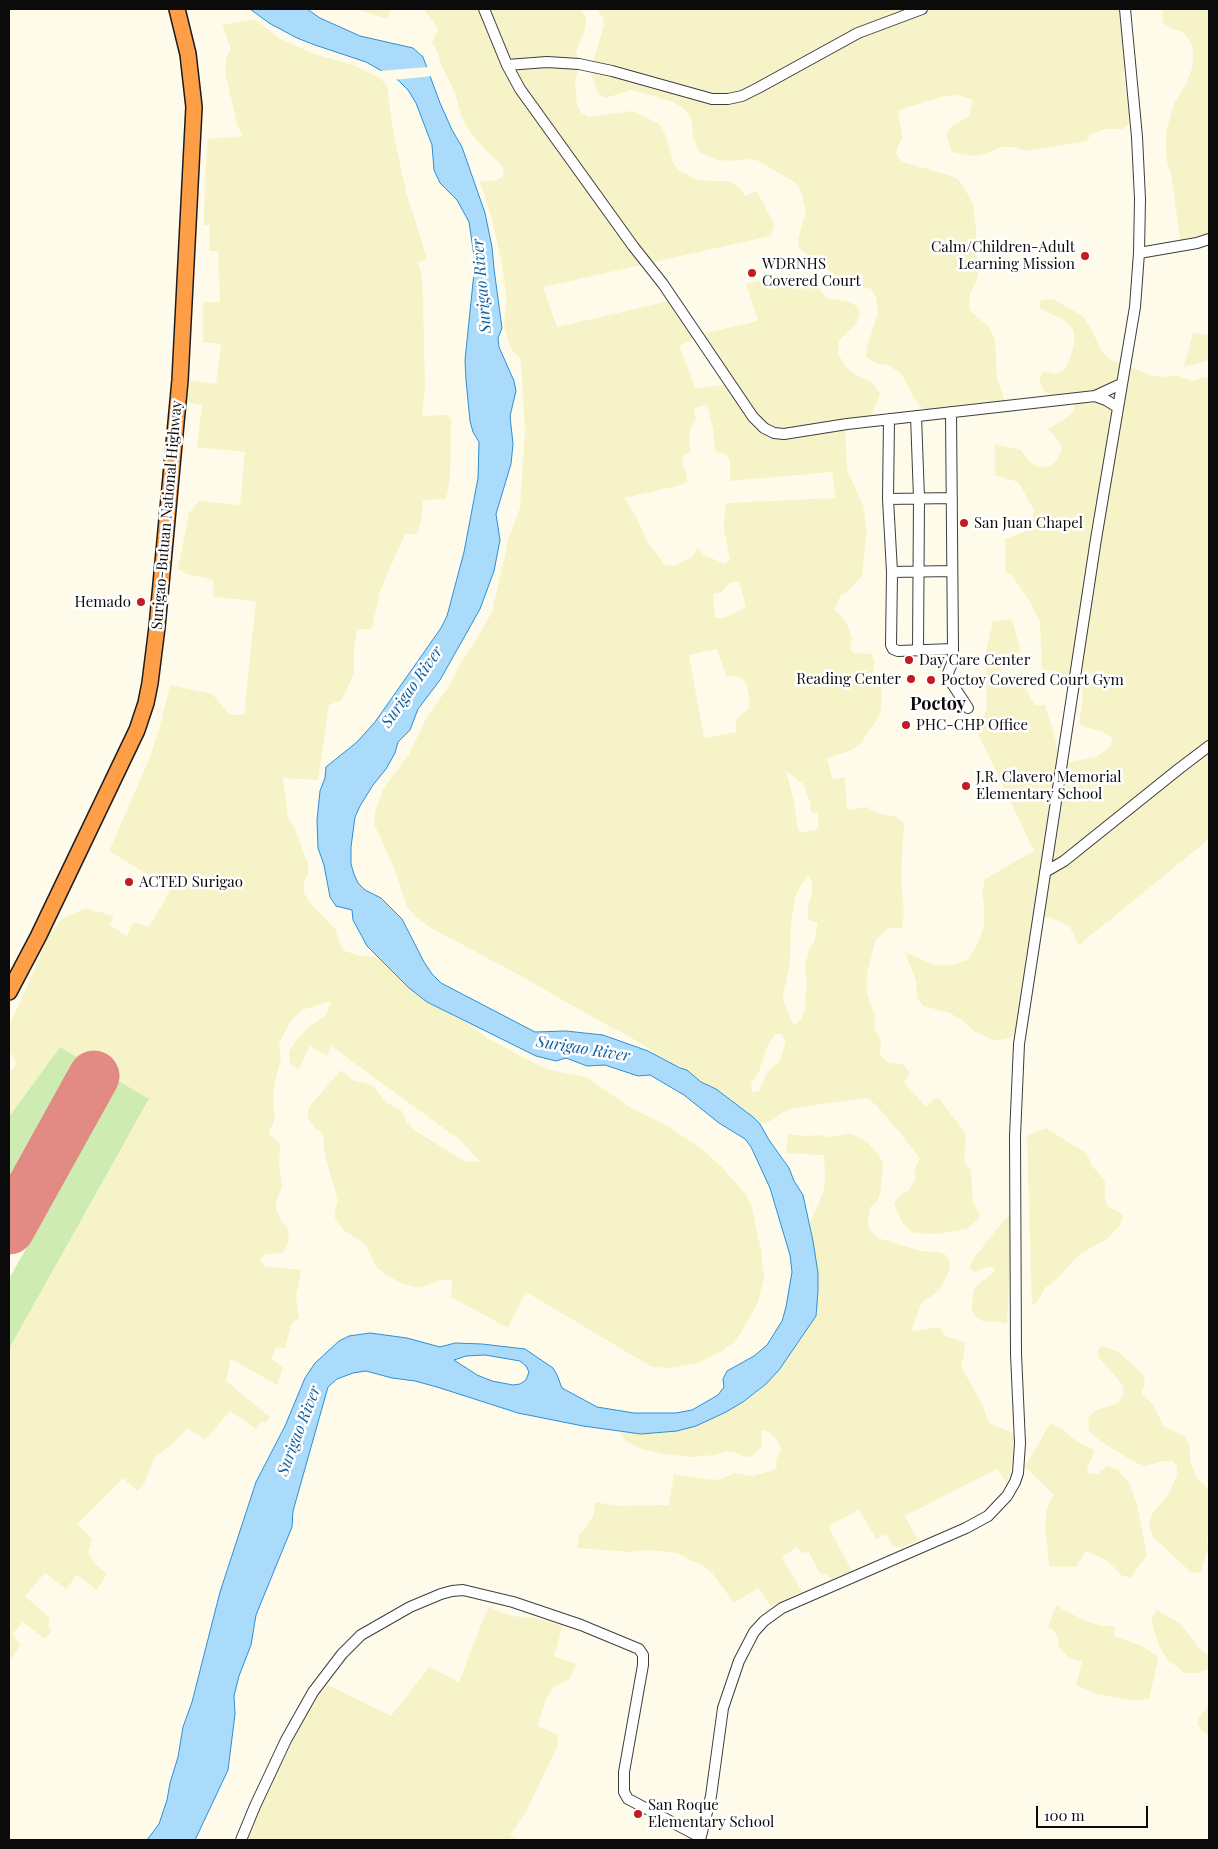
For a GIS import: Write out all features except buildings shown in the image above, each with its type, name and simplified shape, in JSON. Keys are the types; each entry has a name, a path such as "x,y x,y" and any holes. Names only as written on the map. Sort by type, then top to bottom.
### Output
{"highway":[{"name":"Surigao-Butuan National Highway","path":"9,992 51,911 133,739 146,703 150,684 180,380 194,107 188,54 177,9"}],"street":[{"path":"484,9 507,65 520,89 633,246 663,284 754,417 764,428 774,433 784,434 889,419 1095,396 1121,384"},
{"path":"507,65 547,62 587,66 712,98 728,99 742,96 758,88 858,33 922,9"},
{"path":"241,1840 286,1740 313,1692 342,1654 361,1635 396,1615 452,1590 463,1590 514,1602 581,1625 639,1649 643,1655 643,1665 624,1772 624,1792 628,1799 700,1839 711,1796 722,1708 739,1661 754,1632 764,1621 782,1608 988,1516 1002,1503 1015,1482 1020,1461 1016,1354 1016,1093 1020,1035 1117,407 1135,307 1140,199 1137,137 1125,9"},
{"path":"1139,253 1197,243 1209,239"},
{"path":"1095,396 1117,407"},
{"path":"952,412 953,662 948,675 968,708"},
{"path":"916,416 919,498 918,650"},
{"path":"889,419 888,499 892,572 891,648 898,651 953,649"},
{"path":"888,499 952,498"},
{"path":"892,572 952,571"},
{"path":"1045,872 1064,861 1209,746"}],"shaded area":[{"path":"357,9 391,9 387,19"},
{"path":"424,9 581,10 586,16 586,23 576,52 580,63 575,82 577,105 581,112 588,117 632,111 658,123 664,131 673,163 679,170 695,179 728,181 740,188 745,196 757,191 774,224 771,236 543,287 557,327 669,301 695,334 691,340 679,346 696,389 734,383 701,334 758,321 746,284 790,274 801,283 815,284 826,298 846,301 857,306 860,314 856,324 839,340 838,353 851,372 873,383 880,393 874,411 861,423 845,425 847,470 863,505 867,531 862,576 846,593 840,596 835,610 845,620 849,629 852,638 850,648 853,653 872,654 875,663 873,673 882,683 881,711 861,743 852,750 827,758 832,779 845,777 847,810 867,807 877,813 896,817 904,823 901,878 904,913 902,928 891,928 876,940 867,973 867,994 875,1016 875,1032 881,1038 880,1054 887,1062 904,1065 910,1073 904,1082 926,1107 933,1100 939,1098 963,1130 966,1138 964,1162 971,1170 973,1203 980,1217 967,1229 938,1234 924,1234 912,1232 903,1224 894,1204 899,1196 909,1190 915,1179 915,1168 920,1159 877,1106 867,1098 793,1108 780,1114 773,1120 760,1124 716,1089 701,1082 688,1070 673,1064 627,1035 433,929 417,918 407,907 393,865 374,824 375,812 383,789 409,754 428,715 448,688 462,660 492,612 509,537 520,508 525,431 521,363 520,358 511,349 505,329 507,299 502,265 492,218 480,182 497,180 504,175 502,165 487,152 469,131 461,115 455,93 432,43 438,29","holes":["707,404 713,429 715,451 725,454 730,460 730,481 832,472 836,498 727,503 724,530 730,560 725,564 704,555 698,547 692,557 676,565 666,566 647,541 638,520 624,498 687,482 687,474 682,463 684,455 691,451 689,440 691,428 696,419 694,409","739,581 746,607 724,618 715,618 713,594 722,592 729,583","717,649 726,676 739,677 746,683 749,708 736,719 736,732 704,738 689,655","786,771 803,784 810,802 811,812 818,814 818,829 800,833","809,876 812,883 812,892 807,912 809,920 818,923 805,968 807,986 805,1009 801,1019 794,1026 783,1000 790,964 791,923 795,898 800,886","776,1034 782,1034 786,1042 779,1062 768,1071 759,1091 752,1092 751,1083 758,1074 768,1044"]},
{"path":"597,9 1131,9 1128,11 1123,74 1130,115 1129,124 1123,129 1105,129 1091,134 1087,141 1027,151 1013,147 1001,147 974,156 952,152 946,134 950,128 969,116 973,100 958,95 940,97 899,110 899,121 903,139 898,145 896,154 903,162 958,179 973,203 978,273 970,293 970,310 989,327 995,340 997,378 1005,402 927,414 914,398 902,374 888,365 877,364 866,357 867,347 878,312 876,297 871,289 847,282 834,275 801,250 798,245 798,239 806,211 800,188 794,182 759,161 750,159 718,160 699,152 693,137 690,116 684,109 673,102 631,90 605,98 597,92 592,73 593,63 604,25 603,18"},
{"path":"1162,9 1209,9 1209,237 1181,244 1171,175 1166,158 1166,131 1175,101 1186,85 1193,65 1193,50 1190,41 1182,32 1172,29 1163,23"},
{"path":"254,19 280,39 312,53 356,66 381,79 387,86 393,131 406,191 427,259 418,262 422,277 423,295 425,390 422,416 447,415 451,420 450,479 446,499 423,500 422,516 417,534 405,534 380,591 372,629 357,629 354,648 354,673 342,700 329,705 318,780 283,778 288,818 294,826 308,864 308,875 304,882 304,893 313,906 336,930 339,942 345,951 360,956 378,957 409,988 427,1002 471,1025 485,1037 551,1070 586,1077 631,1108 666,1125 703,1150 721,1166 747,1196 752,1208 761,1250 764,1278 758,1302 734,1342 722,1351 698,1363 670,1368 652,1367 526,1292 508,1328 451,1297 452,1280 441,1280 419,1288 401,1283 388,1276 376,1267 366,1245 345,1231 335,1220 335,1210 338,1202 325,1155 323,1134 314,1127 308,1117 308,1109 315,1100 341,1070 352,1080 372,1085 387,1103 401,1110 406,1121 416,1131 464,1161 480,1162 461,1141 331,1046 327,1056 310,1046 298,1070 290,1063 289,1052 294,1043 308,1028 326,1015 331,1001 302,1010 291,1021 279,1043 281,1057 274,1087 273,1103 275,1115 273,1125 269,1129 269,1135 278,1141 280,1147 279,1164 282,1186 275,1205 280,1219 288,1229 289,1242 283,1253 266,1254 260,1259 264,1266 301,1270 296,1296 299,1317 291,1325 285,1349 276,1347 271,1359 283,1367 277,1385 231,1359 226,1381 270,1417 266,1423 262,1421 256,1429 230,1411 205,1440 188,1428 154,1458 145,1482 137,1491 123,1478 77,1524 92,1539 88,1552 94,1563 107,1574 97,1590 77,1575 66,1589 45,1573 25,1596 50,1618 48,1625 52,1631 45,1639 23,1622 12,1634 21,1645 9,1662 9,1349 149,1100 60,1047 9,1117 9,1074 17,1063 9,1051 9,1025 50,933 62,919 85,908 114,916 110,925 127,936 134,922 149,927 171,889 109,851 150,757 170,685 212,694 230,715 244,715 256,601 213,597 213,580 187,574 178,569 189,513 199,501 240,505 245,452 197,447 202,405 186,402 189,380 216,384 221,344 203,342 203,302 220,302 218,251 209,251 210,225 204,225 208,139 242,136 237,124 225,72 226,58 231,49 222,25"},
{"path":"1053,299 1083,316 1092,330 1100,349 1107,357 1114,361 1151,375 1164,377 1176,375 1193,381 1209,377 1209,839 1079,945 1069,926 1049,917 1039,918 1021,1032 1009,1038 999,1040 990,1039 974,1031 962,1020 950,1013 923,1006 917,998 916,981 905,952 935,965 948,966 968,960 978,943 984,926 982,893 985,879 1034,851 978,734 987,707 986,651 993,621 1012,620 1021,652 1000,655 1002,681 1018,682 1024,686 1035,705 1045,705 1055,737 1060,764 1096,757 1111,746 1112,738 1102,731 1079,724 1083,696 1081,679 1042,669 1040,622 1030,602 1013,577 1006,572 1005,539 1027,531 1031,527 1034,510 1018,482 995,475 995,444 1021,450 1031,463 1039,467 1050,466 1056,461 1061,452 1061,446 1054,435 1047,429 1073,412 1075,403 1044,391 1039,379 1044,371 1055,374 1064,370 1070,359 1074,344 1074,332 1071,327 1062,319 1039,308 1041,300"},
{"path":"1193,333 1209,335 1209,360 1184,367"},
{"path":"1046,1128 1084,1152 1089,1158 1091,1165 1105,1180 1105,1200 1109,1207 1123,1216 1121,1224 1106,1240 1083,1252 1055,1281 1045,1288 1037,1302 1032,1306 1027,1136"},
{"path":"848,1133 867,1142 878,1154 883,1164 881,1189 878,1201 871,1206 868,1220 869,1229 878,1238 921,1251 939,1252 946,1255 950,1262 949,1271 940,1289 922,1302 911,1332 939,1327 946,1336 965,1342 961,1367 982,1403 989,1423 1015,1434 1011,1470 1007,1483 997,1469 905,1516 918,1540 902,1548 892,1545 886,1534 876,1539 859,1510 828,1526 852,1571 831,1580 827,1573 821,1575 808,1551 802,1554 797,1547 782,1557 802,1591 771,1607 758,1588 734,1603 712,1573 701,1564 689,1560 678,1553 650,1550 630,1552 577,1548 579,1535 593,1516 595,1502 618,1506 669,1505 674,1474 712,1480 721,1479 735,1473 752,1476 777,1467 776,1460 781,1450 779,1443 769,1432 762,1430 761,1448 752,1456 745,1457 726,1451 715,1455 691,1457 662,1454 639,1448 626,1442 620,1432 659,1433 696,1426 743,1402 756,1393 779,1370 816,1316 818,1273 810,1223 823,1193 825,1179 824,1155 786,1153 788,1134 831,1137"},
{"path":"1012,1214 1007,1323 982,1321 975,1316 972,1309 973,1293 975,1287 994,1272 994,1267 988,1267 975,1272 969,1268 973,1259 1003,1221"},
{"path":"1101,1346 1118,1352 1142,1373 1145,1382 1142,1393 1154,1406 1163,1426 1186,1437 1190,1447 1190,1460 1196,1476 1209,1489 1208,1549 1201,1572 1192,1573 1153,1537 1149,1525 1152,1514 1170,1492 1177,1474 1177,1466 1173,1461 1163,1461 1145,1466 1134,1462 1099,1440 1089,1431 1088,1418 1096,1410 1118,1403 1124,1393 1122,1384 1099,1358 1097,1351"},
{"path":"1050,1423 1078,1442 1094,1450 1087,1473 1097,1474 1108,1466 1117,1469 1130,1484 1137,1504 1147,1556 1130,1578 1121,1575 1108,1561 1086,1551 1076,1567 1049,1566 1045,1530 1046,1513 1054,1495 1025,1467"},
{"path":"1056,1605 1091,1623 1115,1626 1114,1636 1144,1647 1157,1656 1158,1661 1149,1699 1134,1700 1097,1694 1076,1685 1082,1662 1070,1659 1059,1647 1058,1637 1053,1630 1048,1628"},
{"path":"488,1607 501,1613 535,1618 563,1625 554,1656 576,1664 570,1679 554,1687 547,1697 537,1726 557,1734 558,1745 525,1814 510,1835 519,1840 246,1840 258,1809 312,1704 326,1684 391,1716 429,1667 459,1682"},
{"path":"1157,1610 1179,1623 1198,1648 1209,1656 1209,1669 1197,1673 1185,1673 1168,1660 1160,1648 1153,1628 1152,1617"},
{"path":"1209,1705 1209,1735 1202,1731 1197,1724 1199,1717"}],"green space":[{"path":"60,1047 149,1099 9,1349 9,1279 115,1089 72,1064 9,1176 9,1117"}],"water":[{"name":"Surigao River","path":"250,9 307,9 320,18 360,36 413,48 423,57 440,103 462,147 485,213 492,247 502,328 498,338 499,347 514,381 516,391 510,416 513,444 511,464 496,514 500,540 494,571 480,609 440,680 418,709 410,730 398,742 395,753 386,769 360,806 355,817 351,847 351,864 354,874 358,883 365,890 381,898 402,919 424,962 441,983 535,1032 566,1031 603,1035 648,1051 687,1070 701,1082 716,1089 753,1117 760,1124 789,1168 794,1181 803,1195 818,1273 818,1291 816,1316 779,1370 766,1384 743,1402 726,1412 696,1426 677,1431 641,1434 583,1426 518,1413 437,1387 366,1371 353,1373 337,1379 328,1387 293,1511 292,1527 256,1615 251,1645 239,1676 234,1696 235,1714 228,1770 195,1840 147,1840 159,1824 167,1800 178,1757 183,1727 192,1702 220,1592 256,1482 285,1426 305,1378 315,1363 339,1341 349,1336 370,1333 407,1338 440,1347 455,1343 525,1349 553,1368 562,1388 597,1407 634,1413 676,1413 692,1410 718,1395 724,1387 723,1379 727,1371 754,1356 767,1345 782,1321 792,1272 790,1255 770,1188 751,1147 745,1139 719,1123 684,1095 650,1075 638,1076 605,1065 587,1066 566,1058 556,1061 536,1056 427,1002 409,988 367,946 353,920 352,910 336,906 330,897 324,865 318,848 317,820 320,791 325,778 326,767 357,742 375,722 441,628 447,616 464,552 478,478 479,442 473,432 470,421 465,360 475,263 469,222 457,200 440,183 434,170 432,145 416,103 408,90 398,80 366,62 297,38 269,23","holes":["485,1355 520,1361 529,1372 526,1380 520,1384 513,1385 492,1381 477,1375 454,1360 466,1356"]}],"pier":[{"path":"429,67 433,76 393,80 379,71"}],"runway":[{"path":"9,1229 94,1076"}],"place":[{"name":"Calm/Children-Adult Learning Mission","path":"1085,256"},
{"name":"WDRNHS Covered Court","path":"752,273"},
{"name":"San Juan Chapel","path":"964,523"},
{"name":"Hemado","path":"141,602"},
{"name":"Day Care Center","path":"909,660"},
{"name":"Reading Center","path":"911,679"},
{"name":"Poctoy Covered Court Gym","path":"931,680"},
{"name":"PHC-CHP Office","path":"906,725"},
{"name":"J.R. Clavero Memorial Elementary School","path":"966,786"},
{"name":"ACTED Surigao","path":"129,882"},
{"name":"San Roque Elementary School","path":"638,1814"}],"district":[{"name":"Poctoy","path":"938,704"}]}
